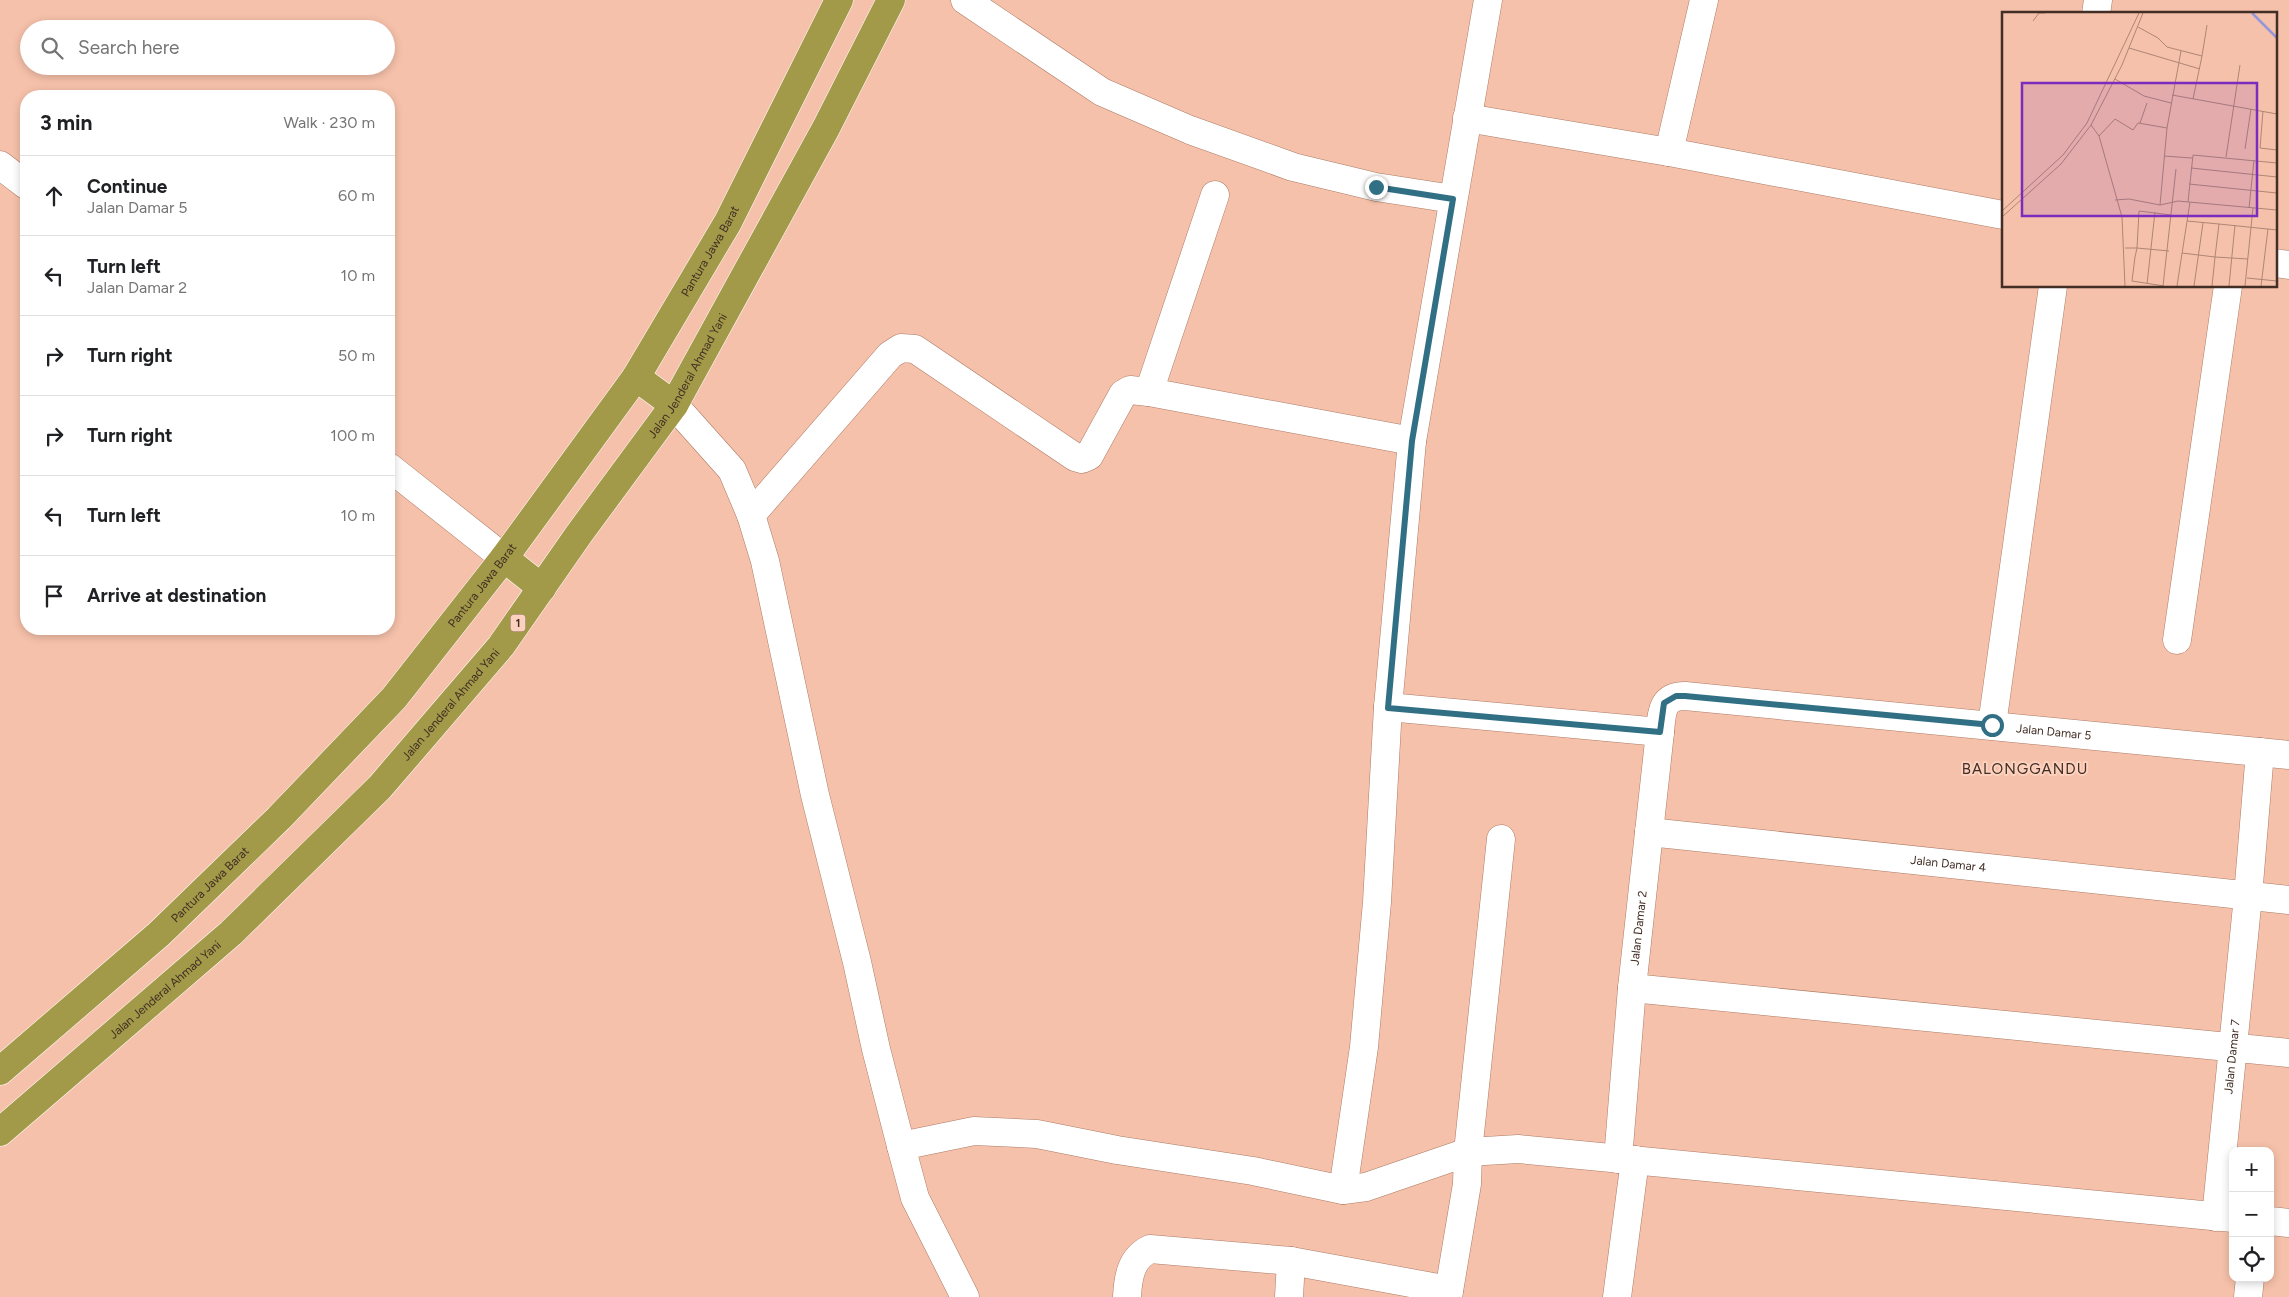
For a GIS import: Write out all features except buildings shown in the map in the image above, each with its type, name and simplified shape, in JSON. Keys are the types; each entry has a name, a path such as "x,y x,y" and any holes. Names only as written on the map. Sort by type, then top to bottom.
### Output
{"highway":[{"name":"Pantura Jawa Barat","path":"0,1071 159,934 279,818 394,698 504,558 636,377 728,222 839,0"},
{"name":"Jalan Jenderal Ahmad Yani","path":"0,1132 231,933 380,787 501,646 674,405 826,128 891,0"},
{"path":"636,377 674,405"},
{"path":"504,558 542,588"}],"street":[{"path":"965,0 1102,92 1190,130 1293,167 1376,187 1453,199"},
{"path":"1342,1190 1364,1047 1377,902 1388,708 1412,441 1488,0"},
{"path":"1669,152 1704,0"},
{"path":"1467,118 1669,152 2002,215"},
{"path":"0,165 20,180"},
{"path":"1149,392 1215,195"},
{"path":"2276,263 2289,265"},
{"path":"1992,725 2053,288"},
{"path":"2176,640 2228,288"},
{"path":"752,515 890,355 900,348 915,349 1075,457 1082,459 1090,456 1123,394 1130,390 1412,441"},
{"path":"674,405 732,470 752,515 765,561 815,795 915,1198 965,1297"},
{"path":"395,472 504,558"},
{"name":"Jalan Damar 5","path":"1669,699 1685,696 2289,755"},
{"name":"Jalan Damar 2","path":"1617,1297 1626,1160 1632,988 1660,732 1664,703 1669,699"},
{"path":"1388,708 1660,732"},
{"name":"Jalan Damar 7","path":"2224,1218 2232,1048 2248,896 2260,752"},
{"name":"Jalan Damar 4","path":"1649,832 2248,896"},
{"path":"1127,1297 1133,1262 1140,1254 1150,1249 1291,1261 1449,1294 1467,1184 1468,1152 1501,839"},
{"path":"2248,896 2289,900"},
{"path":"1632,988 2289,1053"},
{"path":"901,1146 974,1131 1037,1134 1117,1150 1253,1171 1342,1190 1366,1187 1468,1152 1518,1149 2224,1218"},
{"path":"2274,1221 2289,1223"},
{"path":"1290,1297 1291,1261"},
{"path":"2248,1297 2250,1282"}],"district":[{"name":"BALONGGANDU","path":"2025,769"}],"route":[{"path":"1376,187 1453,199 1412,441 1388,708 1660,732 1664,703 1676,696 1685,696 1992,725"}]}
